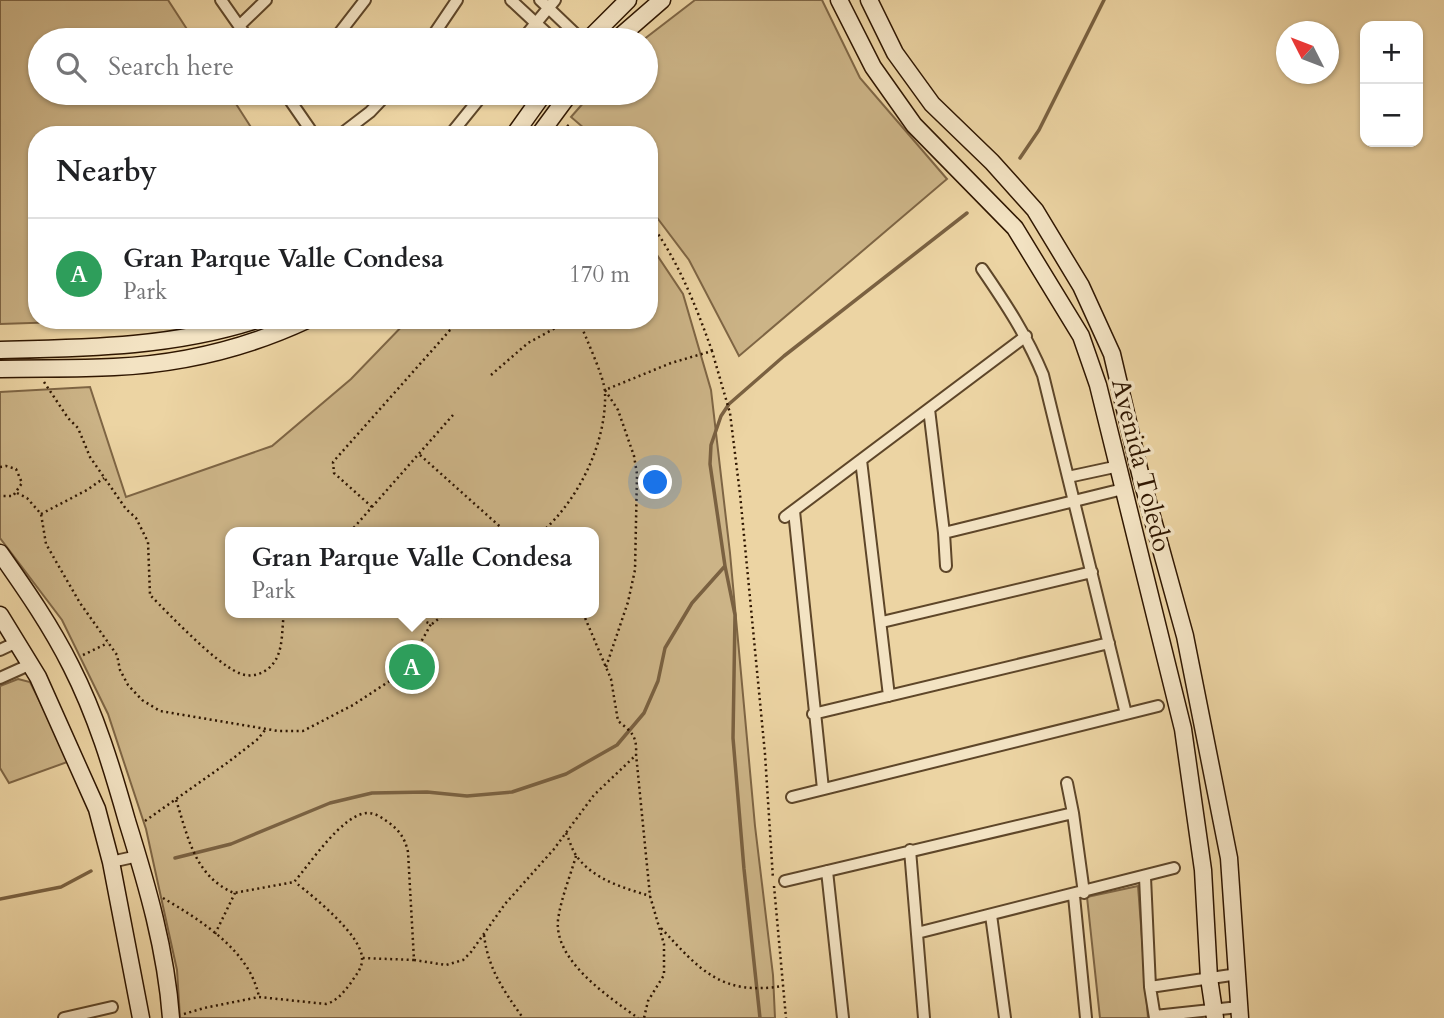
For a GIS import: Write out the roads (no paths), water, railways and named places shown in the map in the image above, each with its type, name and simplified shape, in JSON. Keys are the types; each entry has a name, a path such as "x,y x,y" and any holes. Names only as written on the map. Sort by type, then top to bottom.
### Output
{"street":[{"path":"221,0 239,26 266,0"},
{"path":"343,28 365,0"},
{"path":"438,28 457,0"},
{"path":"511,0 541,28"},
{"path":"600,28 628,0"},
{"path":"630,28 662,0"},
{"name":"Avenida Toledo","path":"839,0 873,67 914,125 1015,228 1082,336 1098,385 1183,729 1203,870 1209,978 1214,1014"},
{"name":"Avenida Toledo","path":"869,0 895,52 932,104 992,162 1035,211 1081,286 1112,354 1140,473 1185,636 1229,858 1240,1013"},
{"path":"531,28 547,2 571,28"},
{"path":"293,105 308,126"},
{"path":"352,126 377,105"},
{"path":"457,126 474,105"},
{"path":"520,126 535,105"},
{"path":"546,126 561,105"},
{"path":"982,269 1026,336 1043,375 1126,714"},
{"path":"0,349 103,348 181,339 229,329"},
{"path":"0,369 116,367 178,359 235,349 285,329"},
{"path":"823,789 789,514 1026,336"},
{"path":"929,409 946,566"},
{"path":"861,460 889,696"},
{"path":"944,533 1074,501 1121,478 1140,473"},
{"path":"1068,477 1121,478"},
{"path":"0,553 40,610 72,667 100,733 138,856 177,1016"},
{"path":"881,622 1091,572"},
{"path":"0,615 31,664 97,809 111,862 141,1018"},
{"path":"0,650 17,642"},
{"path":"813,714 1109,643"},
{"path":"0,677 31,664"},
{"path":"792,797 1158,706"},
{"path":"1067,783 1073,813 1086,1018"},
{"path":"785,881 1073,813"},
{"path":"910,850 924,1018"},
{"path":"111,862 138,856"},
{"path":"917,933 1174,869"},
{"path":"827,871 843,1018"},
{"path":"1144,877 1150,986 1155,1017 1240,1013"},
{"path":"990,915 1005,1018"},
{"path":"1150,986 1238,974"},
{"path":"64,1018 111,1007"}],"waterway":[{"path":"1020,158 1039,130 1104,0"},
{"path":"175,858 231,844 330,803 372,793 427,792 467,796 512,792 566,774 617,745 644,713 658,681 665,648 692,603 725,566 710,464 711,445 721,416 729,404 784,356 967,213"},
{"path":"725,566 735,615 733,738 760,1018"},
{"path":"0,899 61,887 91,871"}],"place":[{"name":"Gran Parque Valle Condesa","path":"412,667"}]}
